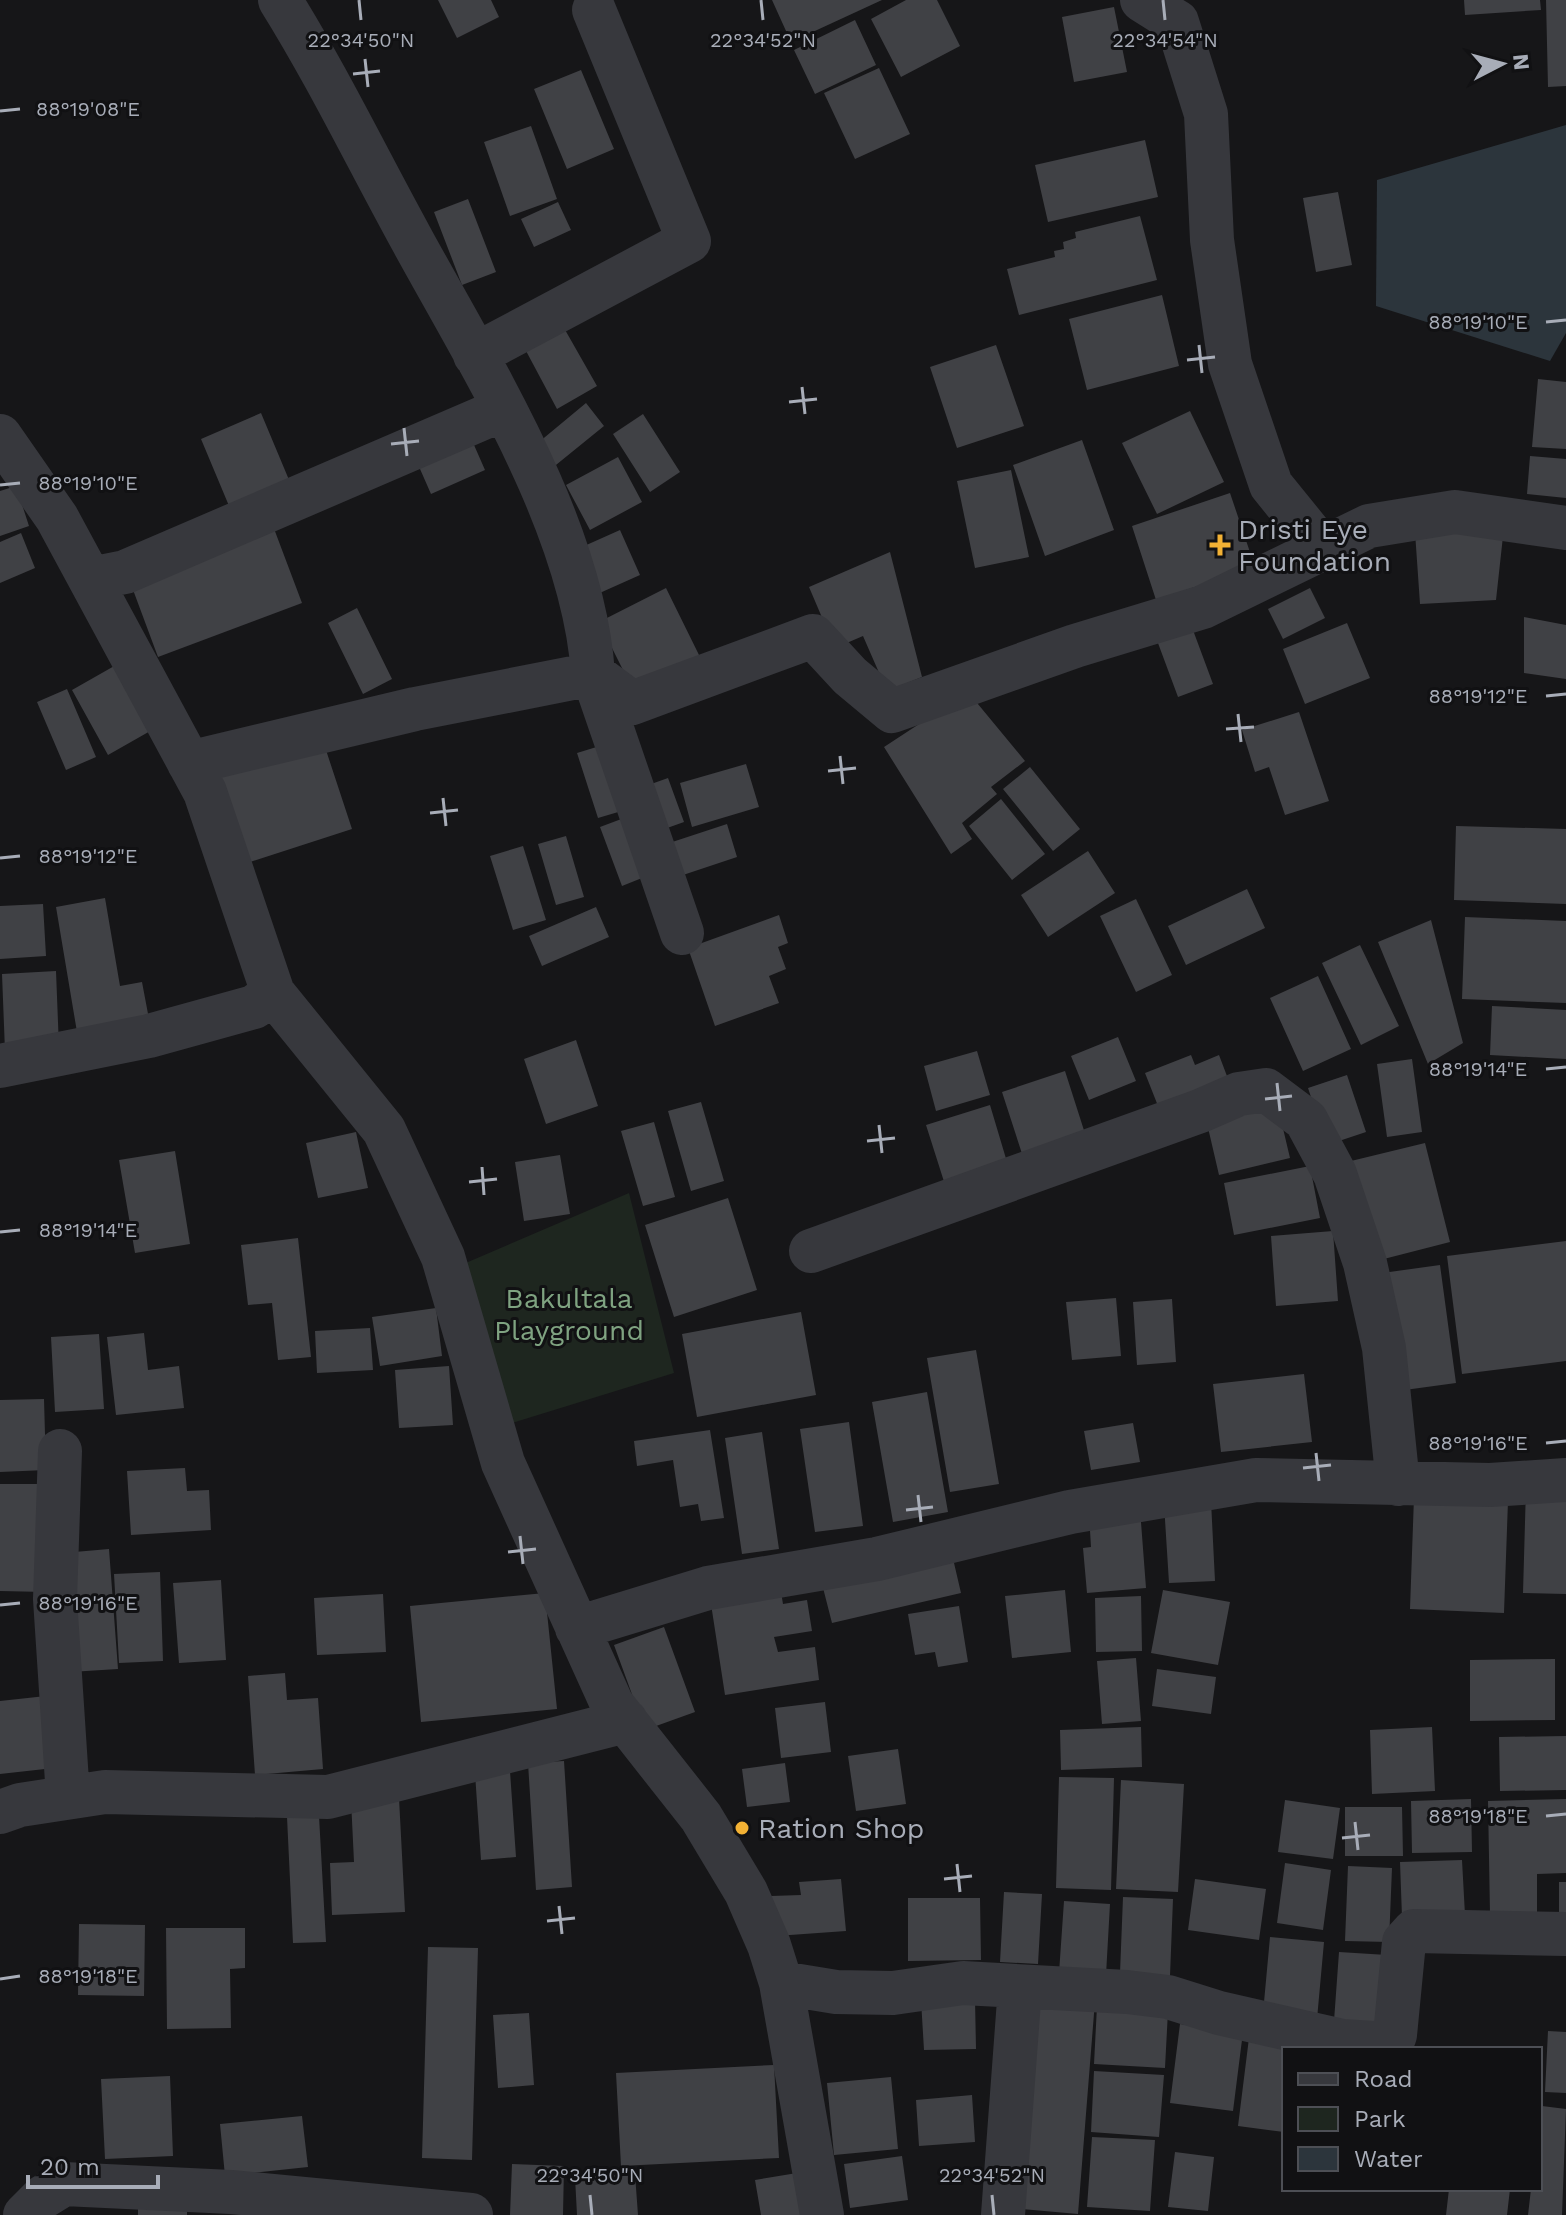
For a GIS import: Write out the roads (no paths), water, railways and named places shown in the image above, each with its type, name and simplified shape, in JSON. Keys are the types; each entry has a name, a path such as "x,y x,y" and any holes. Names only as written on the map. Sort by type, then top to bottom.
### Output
{"street":[{"path":"280,0 504,409 553,514 590,636 593,674 682,933"},
{"path":"1142,0 1177,22 1206,114 1212,240 1230,364 1271,485 1322,548"},
{"path":"475,355 689,241 594,10"},
{"path":"90,579 125,572 504,409"},
{"path":"0,436 57,518 205,792 273,993 384,1130 443,1257 503,1463 612,1704 701,1817 746,1892 769,1945 781,1983 822,2215"},
{"path":"189,763 415,709 593,674 632,703 813,636 850,676 892,711 1075,646 1203,607 1369,526 1455,512 1566,528"},
{"path":"0,1066 149,1036 254,1007 273,993"},
{"path":"811,1251 1239,1094 1266,1090 1306,1120 1335,1174 1365,1263 1384,1348 1398,1484"},
{"path":"60,1451 55,1599 68,1797"},
{"path":"577,1628 708,1588 877,1559 1070,1512 1256,1480 1490,1485 1566,1480"},
{"path":"0,1812 105,1792 328,1797 626,1721"},
{"path":"781,1983 836,1992 893,1993 963,1983 1168,1997 1219,2013 1342,2041 1391,2044 1395,2035 1404,1942 1414,1931 1566,1934"},
{"path":"1003,2215 1020,1987"},
{"path":"25,2215 43,2197 64,2184 231,2192 471,2215"}],"water":[{"path":"1566,125 1566,333 1550,361 1376,306 1377,180"}],"place":[{"name":"Dristi Eye Foundation","path":"1220,545"},
{"name":"Ration Shop","path":"742,1828"}],"park label":[{"name":"Bakultala Playground","path":"569,1314"}]}
